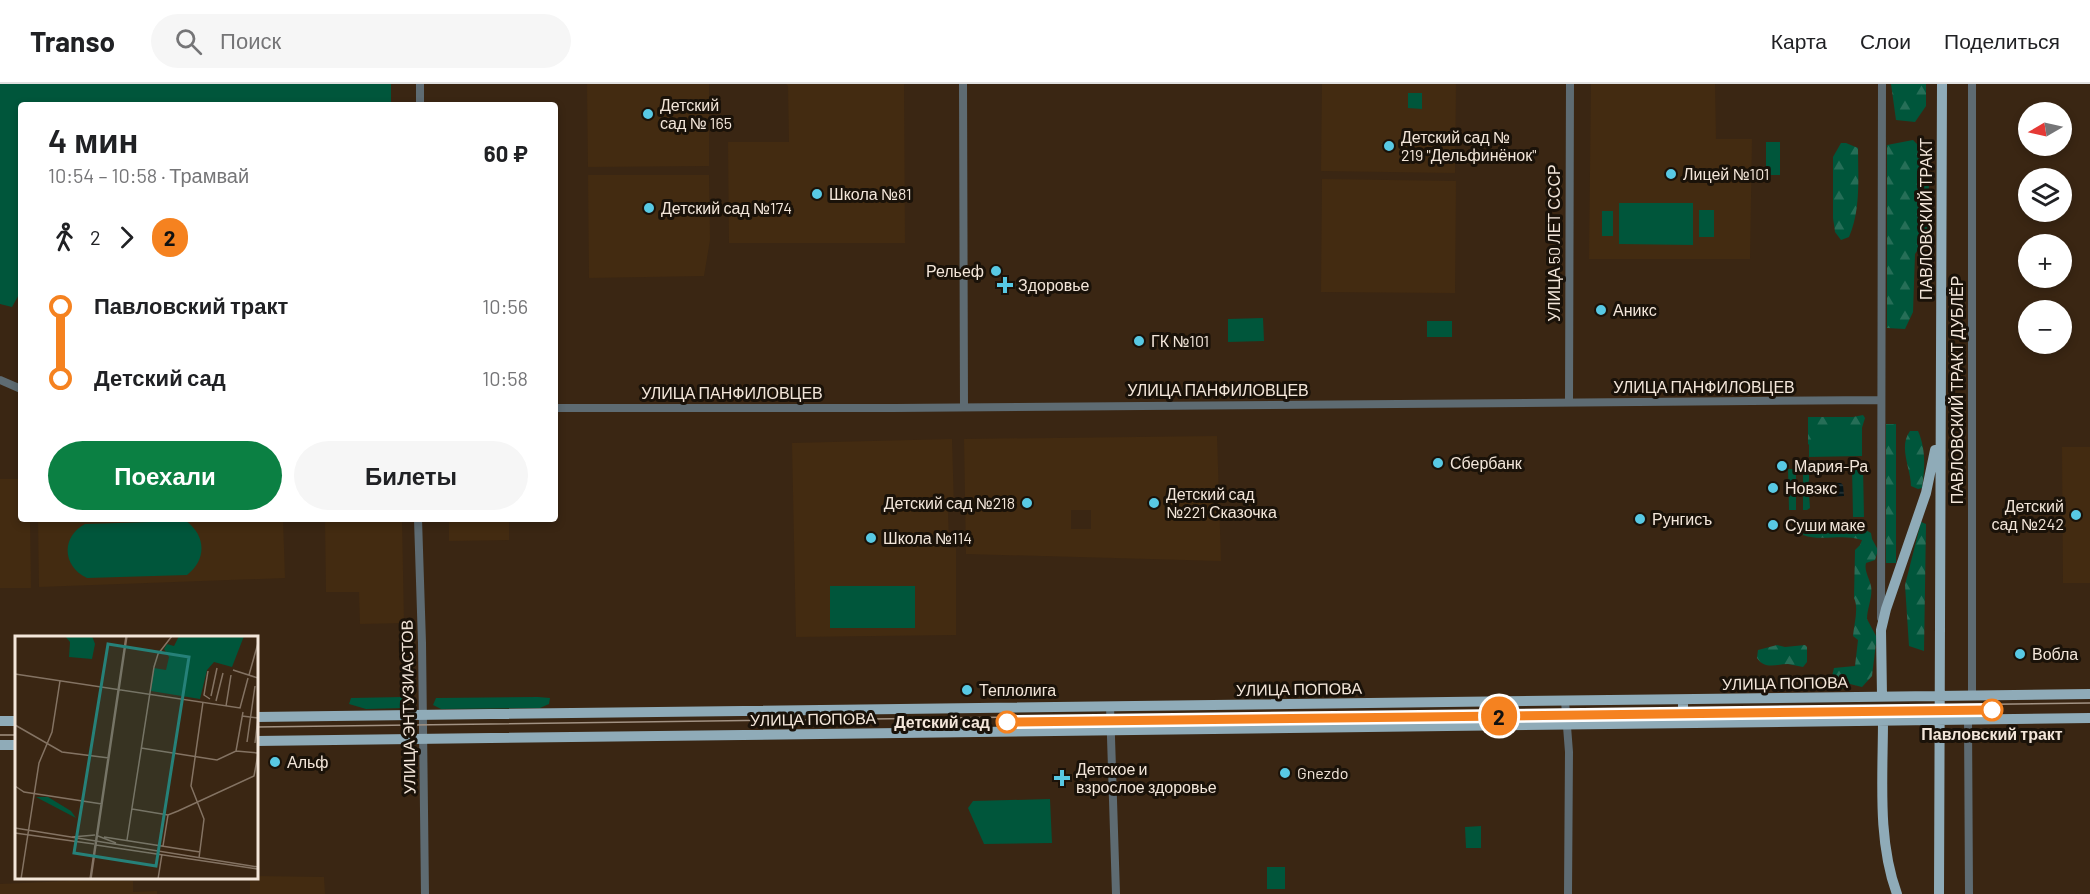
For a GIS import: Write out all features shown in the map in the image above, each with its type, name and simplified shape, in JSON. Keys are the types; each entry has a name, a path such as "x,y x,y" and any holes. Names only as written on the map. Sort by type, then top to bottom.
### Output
{"main road":[{"name":"ПАВЛОВСКИЙ ТРАКТ","path":"1938,894 1942,84"},
{"path":"1882,696 1881,630 1886,609 1926,493 1940,420"},
{"name":"УЛИЦА ПОПОВА","path":"258,717 2090,694"},
{"path":"1683,700 1683,723"},
{"name":"УЛИЦА ПОПОВА","path":"258,741 2090,718"},
{"path":"1883,720 1883,813 1888,856 1897,894"}],"street":[{"path":"420,84 420,102"},
{"path":"963,84 964,407"},
{"name":"УЛИЦА 50 ЛЕТ СССР","path":"1569,402 1570,84"},
{"path":"1881,630 1882,84"},
{"name":"ПАВЛОВСКИЙ ТРАКТ ДУБЛЁР","path":"1972,84 1972,695"},
{"path":"0,380 18,388"},
{"name":"УЛИЦА ПАНФИЛОВЦЕВ","path":"558,408 1880,400"},
{"name":"УЛИЦА ЭНТУЗИАСТОВ","path":"418,522 425,894"},
{"path":"1565,701 1569,725 1568,894"},
{"path":"1110,706 1116,894"},
{"path":"1968,719 1970,894"}],"shaded area":[{"name":"Детский сад № 165","path":"587,84 709,84 709,166 588,167"},
{"name":"Школа №81","path":"786,84 904,84 905,243 729,243 728,142 789,142 788,86"},
{"name":"Детский сад № 219 \"Дельфинёнок\"","path":"1322,84 1456,84 1455,173 1321,171"},
{"name":"Лицей №101","path":"1591,84 1715,84 1716,139 1752,139 1750,259 1589,259"},
{"name":"Детский сад №174","path":"588,175 709,175 710,240 704,276 589,278"},
{"path":"1322,179 1456,181 1455,293 1321,292"},
{"path":"1217,436 1221,561 966,554 964,439","holes":["1071,510 1091,510 1091,529 1071,529"]},
{"name":"Школа №114","path":"952,439 954,508 948,509 949,548 956,548 956,635 796,637 792,443"},
{"name":"Детский сад №242","path":"2062,447 2090,447 2090,583 2063,583"},
{"path":"0,479 18,479 18,522 30,522 31,588 0,588"},
{"path":"1818,482 1841,483 1844,496 1820,495"},
{"path":"38,522 283,522 285,578 39,587"},
{"path":"325,522 402,522 404,623 360,624 359,592 326,592"},
{"path":"449,522 509,522 509,540 449,541"},
{"path":"258,876 324,877 325,894 250,894 250,879 258,879"},
{"path":"133,881 133,892 157,891 157,894 0,894 0,884"}],"green space":[{"path":"0,84 391,84 391,102 18,102 18,296 12,307 0,304"},
{"path":"1891,84 1926,84 1926,106 1915,122 1896,120"},
{"path":"1408,93 1422,93 1422,109 1408,108"},
{"path":"1913,140 1920,147 1929,184 1927,236 1915,254 1913,312 1905,329 1887,328 1887,145"},
{"path":"1766,142 1780,142 1780,175 1766,175"},
{"path":"1841,143 1858,148 1858,182 1853,226 1849,237 1841,240 1835,232 1833,218 1833,157"},
{"path":"1619,203 1693,203 1693,245 1619,244"},
{"path":"1699,210 1714,210 1714,237 1699,237"},
{"path":"1602,211 1613,211 1613,236 1602,236"},
{"path":"1263,318 1264,341 1228,342 1228,319"},
{"path":"1427,321 1452,321 1452,337 1427,337"},
{"path":"1863,415 1865,418 1860,434 1855,440 1849,440 1840,430 1824,432 1819,446 1812,447 1808,444 1808,417"},
{"path":"1862,417 1862,456 1809,457 1809,418"},
{"path":"1886,424 1896,424 1896,563 1886,563"},
{"path":"1910,431 1918,431 1924,452 1922,488 1918,489 1911,486 1905,451"},
{"path":"1852,466 1863,466 1864,517 1853,517"},
{"path":"1788,469 1796,469 1796,510 1789,510"},
{"path":"1803,469 1809,472 1810,508 1807,510 1803,510"},
{"path":"187,522 193,527 200,540 201,555 194,569 187,575 87,578 73,566 68,551 68,544 72,536 85,524"},
{"path":"1921,522 1926,524 1924,651 1909,646 1905,585"},
{"path":"1862,528 1871,533 1878,550 1875,560 1866,563 1871,590 1867,619 1876,636 1872,676 1862,687 1850,684 1840,690 1831,690 1829,688 1834,668 1855,666 1858,640 1853,636 1856,611 1855,550 1862,540 1847,537 1810,537 1803,535 1804,529"},
{"path":"830,586 915,586 915,628 830,628"},
{"path":"1777,645 1785,647 1805,645 1807,662 1803,667 1788,664 1771,666 1760,662 1757,658 1758,650"},
{"path":"403,697 403,708 366,709 349,704 351,698"},
{"path":"436,698 550,698 549,704 540,708 441,709 433,705"},
{"path":"1050,799 1052,843 984,844 968,808 973,801"},
{"path":"1481,826 1481,848 1466,848 1465,827"},
{"path":"1267,867 1285,867 1285,889 1267,889"}],"tram line":[{"path":"258,727 2090,703"},
{"name":"2","path":"1007,722 1992,710"},
{"path":"0,735 15,735"}],"place":[{"name":"Детский сад № 165","path":"648,114"},
{"name":"Детский сад № 219 \"Дельфинёнок\"","path":"1389,146"},
{"name":"Лицей №101","path":"1671,174"},
{"name":"Школа №81","path":"817,194"},
{"name":"Детский сад №174","path":"649,208"},
{"name":"Рельеф","path":"996,271"},
{"name":"Здоровье","path":"1005,285"},
{"name":"Аникс","path":"1601,310"},
{"name":"ГК №101","path":"1139,341"},
{"name":"Сбербанк","path":"1438,463"},
{"name":"Мария-Ра","path":"1782,466"},
{"name":"Новэкс","path":"1773,488"},
{"name":"Детский сад №218","path":"1027,503"},
{"name":"Детский сад №221 Сказочка","path":"1154,503"},
{"name":"Детский сад №242","path":"2076,515"},
{"name":"Рунгисъ","path":"1640,519"},
{"name":"Суши маке","path":"1773,525"},
{"name":"Школа №114","path":"871,538"},
{"name":"Вобла","path":"2020,654"},
{"name":"Теплолига","path":"967,690"},
{"name":"Павловский тракт","path":"1992,710"},
{"name":"Детский сад","path":"1007,722"},
{"name":"Альф","path":"275,762"},
{"name":"Gnezdo","path":"1285,773"},
{"name":"Детское и взрослое здоровье","path":"1062,778"}]}
